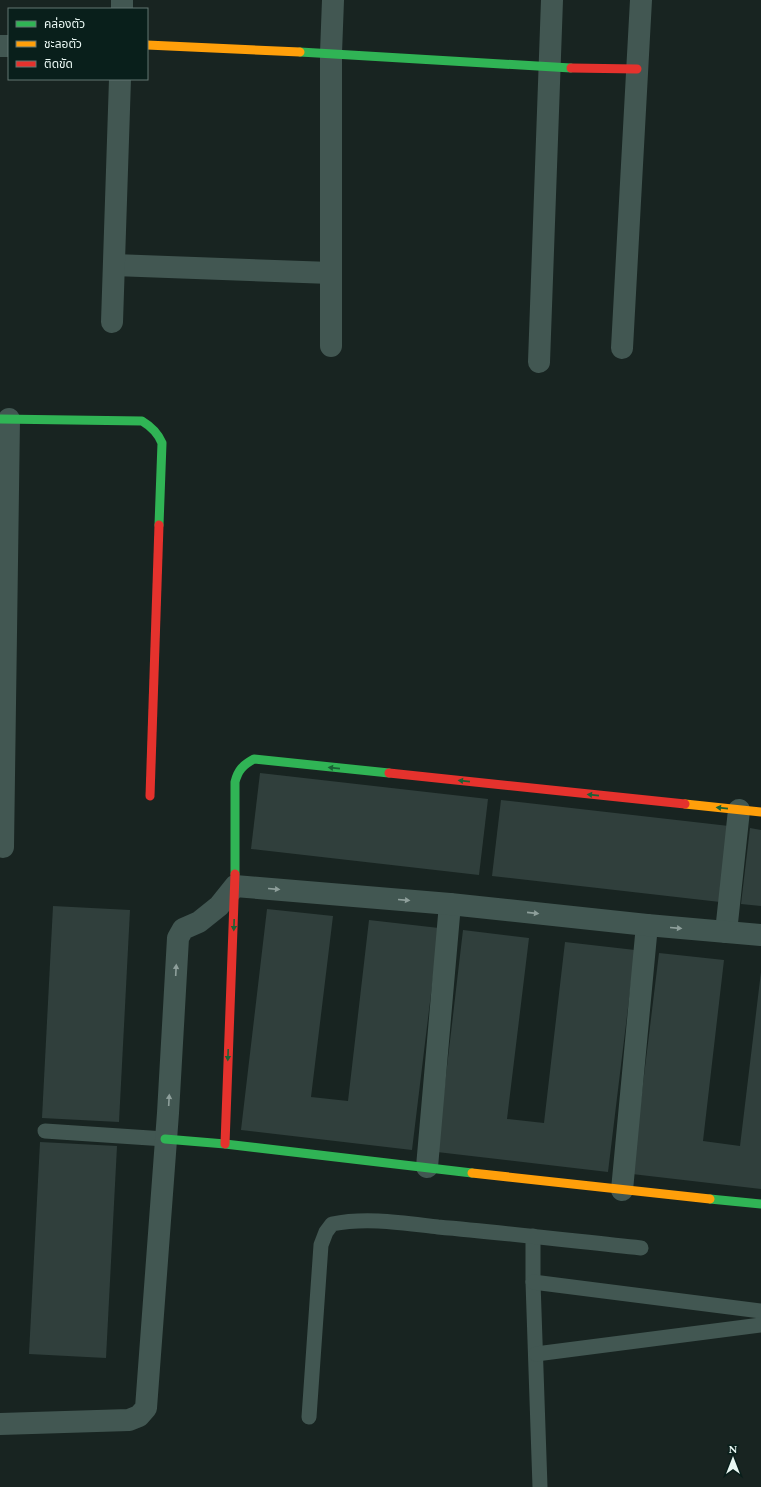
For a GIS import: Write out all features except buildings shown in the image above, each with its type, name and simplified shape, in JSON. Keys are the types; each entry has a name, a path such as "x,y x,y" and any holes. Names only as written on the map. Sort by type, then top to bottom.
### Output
{"street":[{"path":"331,346 331,53 333,0"},
{"path":"539,362 552,0"},
{"path":"622,348 641,0"},
{"path":"148,45 331,53 549,67 637,69"},
{"path":"112,322 120,80"},
{"path":"114,264 331,273"},
{"path":"3,847 5,419 142,422 153,427 159,435 162,443 150,796"},
{"path":"225,1144 235,886 235,782 237,772 245,764 254,759 761,812"},
{"path":"726,932 739,810"},
{"path":"235,886 450,904 647,925 761,935"},
{"path":"0,1424 129,1420 139,1416 146,1408 178,938 183,930 199,922 219,906 235,886"},
{"path":"427,1167 450,904"},
{"path":"622,1190 647,925"},
{"path":"165,1139 225,1144 622,1190 761,1204"}],"lane":[{"path":"45,1131 165,1139"},
{"path":"308,1417 321,1245 326,1232 332,1224 350,1220 372,1221 495,1232 641,1248"},
{"path":"533,1236 533,1282 540,1487"},
{"path":"533,1282 761,1311"},
{"path":"536,1354 761,1325"}],"traffic: fast":[{"path":"300,52 571,68"},
{"path":"0,419 142,421 146,423 157,433 162,443 159,525"},
{"path":"235,874 235,782 239,771 250,761 254,759 389,773"},
{"path":"165,1139 225,1144 472,1173"},
{"path":"710,1199 761,1204"}],"traffic: slow":[{"path":"148,45 300,52"},
{"path":"685,804 761,812"},
{"path":"472,1173 710,1199"}],"traffic: jam":[{"path":"571,68 637,69"},
{"path":"150,796 159,525"},
{"path":"389,773 685,804"},
{"path":"225,1144 235,874"}]}
